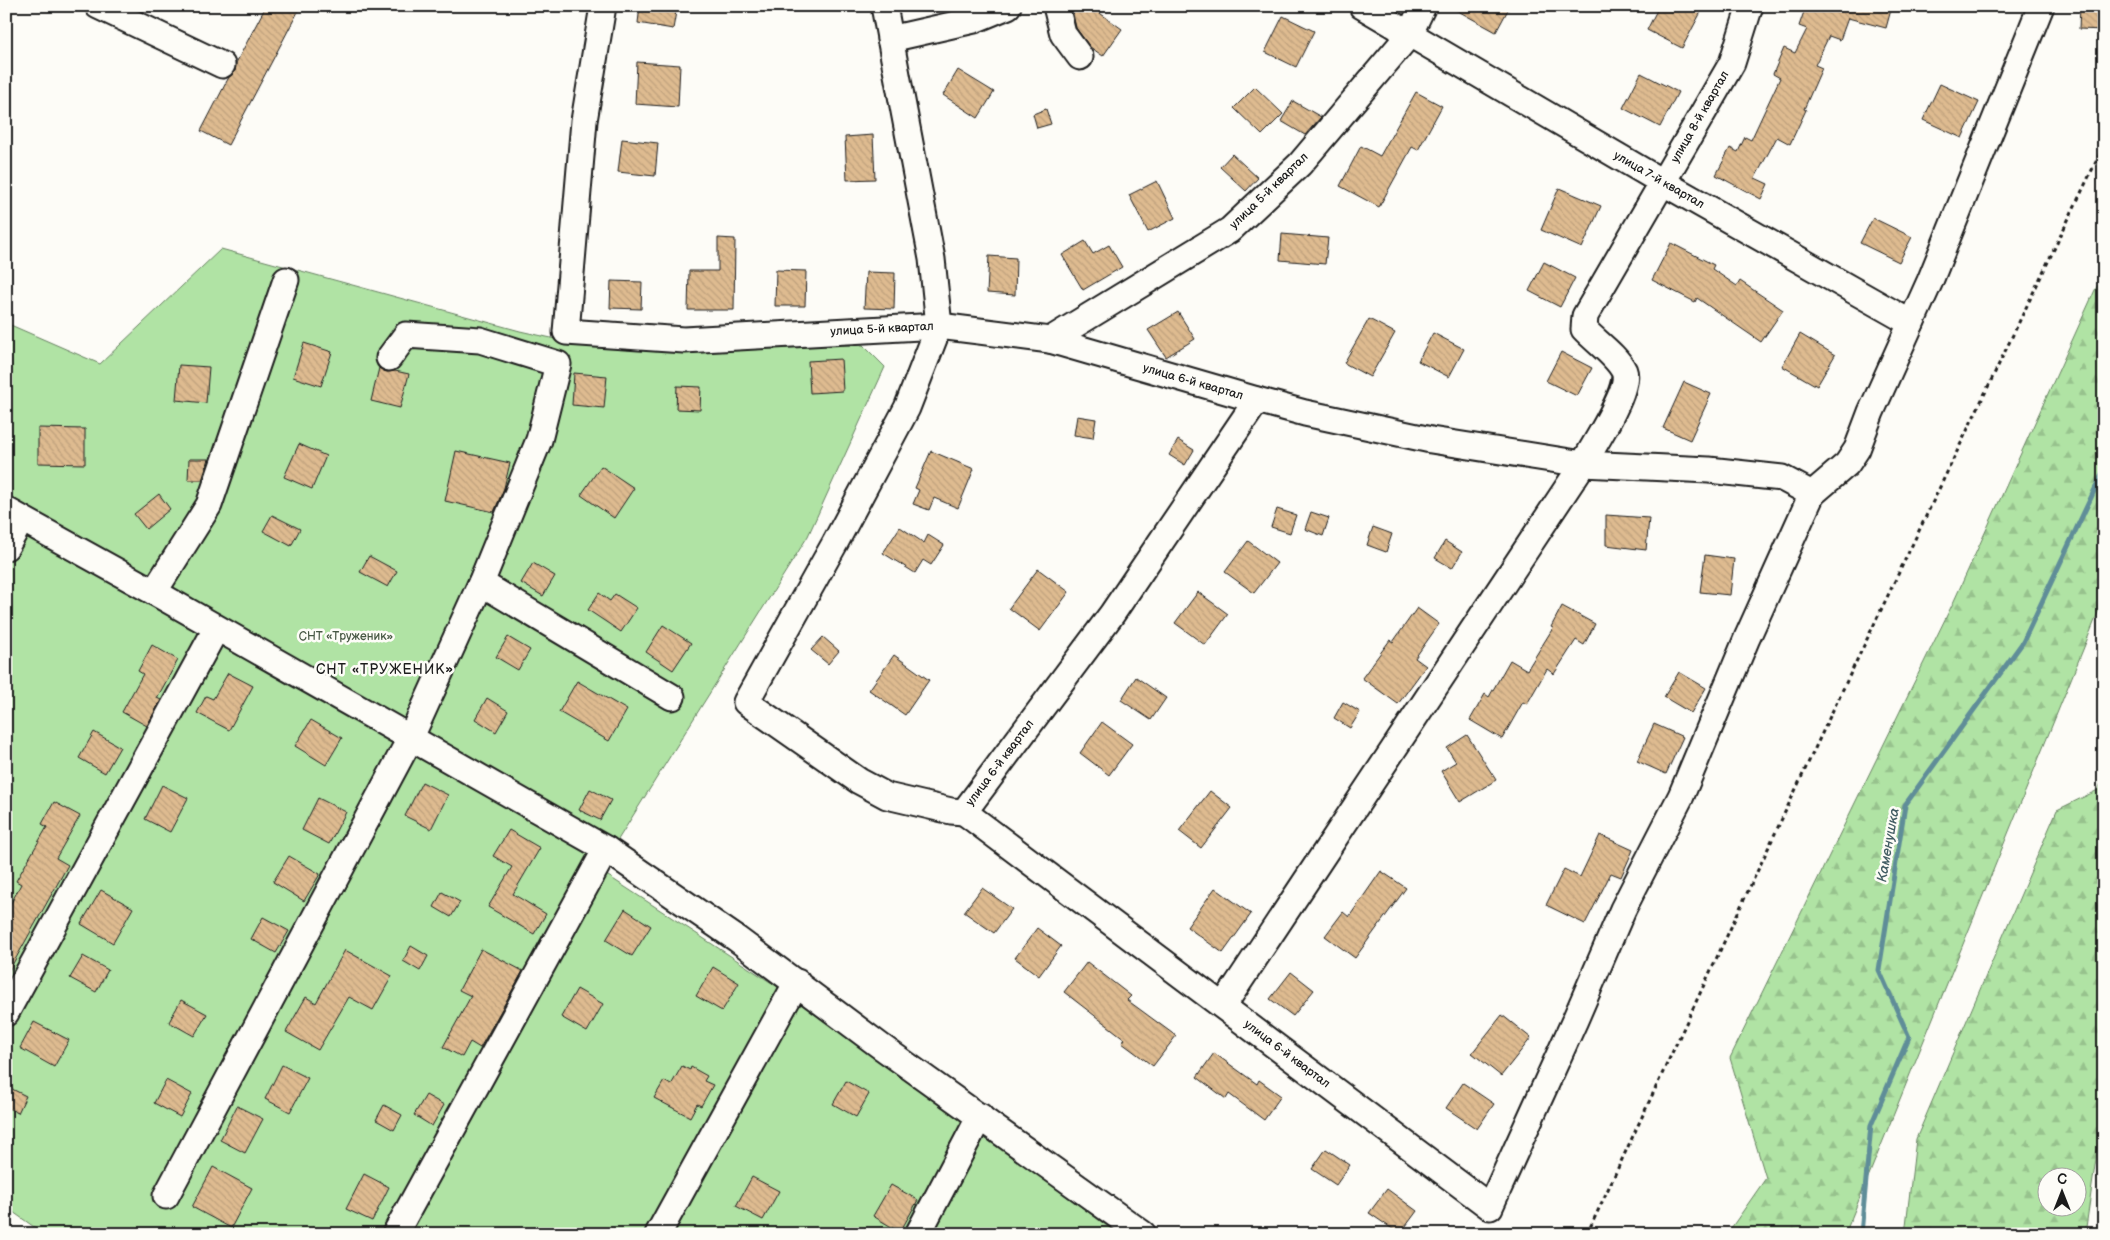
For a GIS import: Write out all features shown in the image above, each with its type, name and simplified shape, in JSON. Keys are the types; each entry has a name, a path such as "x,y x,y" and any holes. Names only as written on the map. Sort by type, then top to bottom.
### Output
{"street":[{"path":"98,6 222,65"},
{"name":"улица 5-й квартал","path":"603,6 584,121 566,332 684,340 939,326 1050,340 1230,230 1300,164 1409,35 1423,6"},
{"path":"884,6 932,259 939,326 907,408 835,543 746,702 859,782 887,796 951,812 964,812"},
{"path":"890,39 974,20 1008,6"},
{"path":"1056,6 1063,34 1080,57"},
{"name":"улица 7-й квартал","path":"1362,6 1662,182 1911,323"},
{"name":"улица 8-й квартал","path":"1222,1006 1583,464 1618,402 1624,386 1624,371 1610,354 1584,329 1585,316 1732,63 1750,6"},
{"path":"1256,400 1305,413 1431,440 1583,464 1709,470 1782,478 1812,494 1847,464 1857,449 1930,281 2041,6"},
{"path":"154,592 210,505 286,280"},
{"path":"166,1196 411,737 480,583 539,440 558,364 480,340 406,335 389,358"},
{"name":"улица 6-й квартал","path":"1050,340 1256,400 1112,614 964,812 1490,1208 1575,1020 1623,908 1681,796 1747,638 1812,494"},
{"path":"6,547 14,514 606,849 797,982 879,1045 1143,1234"},
{"path":"480,583 672,697"},
{"path":"6,1013 216,629"},
{"path":"395,1234 606,849"},
{"path":"658,1234 797,982"},
{"path":"918,1234 980,1116"}],"path":[{"path":"1587,1234 1837,701 2104,145"}],"green space":[{"name":"СНТ «Труженик»","path":"221,249 520,331 587,346 863,345 885,367 808,536 599,870 813,1010 1118,1234 44,1234 6,1207 6,323 100,364"},
{"path":"2104,276 2104,598 1845,1234 1727,1234 1766,1178 1730,1058 1954,601 2095,290"},
{"path":"2104,776 2104,1104 2088,1213 2088,1168 2038,1168 2038,1218 2087,1218 2085,1234 1905,1234 1916,1139 2057,810 2098,790"}],"building":[{"path":"266,6 301,6 228,145 201,131 229,77 235,72 236,63"},
{"path":"640,6 677,6 673,29 638,23"},
{"path":"1078,6 1090,6 1122,29 1103,56 1090,47 1076,28 1073,14"},
{"path":"1449,6 1510,6 1496,32"},
{"path":"1659,6 1700,6 1699,11 1701,12 1682,48 1647,30"},
{"path":"1806,6 1892,6 1886,28 1848,18 1840,40 1829,36 1815,65 1822,68 1804,109 1806,110 1790,144 1777,137 1755,178 1768,184 1761,199 1716,175 1730,148 1738,152 1745,137 1751,140 1780,78 1773,74 1784,48 1795,53 1807,29 1799,26"},
{"path":"2080,6 2104,6 2104,30 2079,29"},
{"path":"1283,16 1314,31 1296,67 1265,52"},
{"path":"637,62 680,65 678,107 635,104"},
{"path":"958,70 994,92 978,118 943,95"},
{"path":"1641,73 1678,92 1660,127 1623,108"},
{"path":"1940,84 1979,102 1962,138 1923,120"},
{"path":"1255,87 1283,114 1262,135 1234,108"},
{"path":"1416,92 1442,106 1418,150 1412,147 1379,207 1340,186 1361,146 1380,156"},
{"path":"1293,101 1321,117 1305,135 1281,121"},
{"path":"1046,109 1051,124 1037,128 1033,114"},
{"path":"873,135 875,179 847,180 845,137"},
{"path":"622,139 658,143 655,176 618,172"},
{"path":"1232,154 1258,178 1246,191 1220,167"},
{"path":"1157,181 1175,218 1148,232 1129,195"},
{"path":"1559,188 1601,206 1582,248 1541,230"},
{"path":"1873,218 1912,237 1899,262 1860,243"},
{"path":"1282,234 1328,238 1325,264 1280,260"},
{"path":"718,238 735,239 734,310 688,310 689,271 718,271"},
{"path":"1085,241 1093,254 1109,245 1122,267 1083,290 1062,255"},
{"path":"1671,243 1714,265 1712,269 1737,286 1740,281 1783,310 1761,342 1697,298 1695,302 1652,280"},
{"path":"989,256 1016,258 1015,295 987,293"},
{"path":"1544,262 1575,278 1560,307 1529,291"},
{"path":"776,270 806,271 805,306 775,306"},
{"path":"866,272 895,273 894,309 864,308"},
{"path":"611,281 642,282 641,309 610,308"},
{"path":"1178,312 1195,339 1166,357 1148,330"},
{"path":"1369,319 1395,333 1370,377 1344,363"},
{"path":"1433,333 1464,349 1449,377 1418,361"},
{"path":"1800,334 1835,355 1817,386 1782,366"},
{"path":"304,343 332,352 321,386 293,377"},
{"path":"1561,352 1592,368 1577,396 1546,381"},
{"path":"841,359 843,391 810,393 808,361"},
{"path":"179,365 209,367 206,403 176,400"},
{"path":"379,368 387,372 395,371 409,374 400,408 371,401"},
{"path":"574,373 607,376 604,408 572,405"},
{"path":"1684,382 1711,394 1690,440 1663,428"},
{"path":"677,386 701,387 700,410 676,409"},
{"path":"1077,416 1096,419 1093,438 1074,435"},
{"path":"38,428 85,429 85,464 38,463"},
{"path":"1178,440 1194,450 1185,465 1169,455"},
{"path":"299,444 326,456 312,489 284,477"},
{"path":"456,451 510,463 504,488 494,512 445,501"},
{"path":"931,451 974,469 958,508 934,498 929,510 913,504 919,490 915,488"},
{"path":"189,459 209,459 202,480 188,480"},
{"path":"601,466 634,488 614,518 581,495"},
{"path":"159,494 170,509 146,529 134,514"},
{"path":"1277,509 1296,515 1290,533 1271,527"},
{"path":"1311,512 1329,518 1323,536 1305,529"},
{"path":"272,515 300,529 291,546 263,531"},
{"path":"1606,515 1649,518 1646,550 1606,545"},
{"path":"900,527 924,543 928,535 944,545 931,565 923,560 915,573 883,553"},
{"path":"1373,527 1392,534 1386,552 1367,545"},
{"path":"1248,541 1277,563 1254,593 1225,572"},
{"path":"1445,541 1462,552 1452,568 1435,558"},
{"path":"1705,555 1734,559 1730,595 1700,592"},
{"path":"369,556 397,571 388,587 360,572"},
{"path":"533,563 555,576 543,596 521,583"},
{"path":"1038,569 1069,592 1040,631 1009,608"},
{"path":"1198,592 1228,614 1205,645 1175,623"},
{"path":"599,593 610,601 615,594 637,608 621,632 588,610"},
{"path":"1562,606 1595,624 1584,645 1576,640 1554,674 1547,669 1527,704 1523,702 1502,739 1470,720 1485,694 1489,697 1510,660 1527,670 1553,628 1551,627"},
{"path":"1417,608 1439,624 1415,658 1426,666 1398,704 1362,678 1390,640 1393,642"},
{"path":"663,625 691,643 673,670 646,652"},
{"path":"508,637 530,650 518,670 496,657"},
{"path":"823,637 839,651 828,664 811,650"},
{"path":"152,645 178,660 157,698 161,700 147,726 122,712 143,674 138,671"},
{"path":"894,655 929,680 905,715 869,690"},
{"path":"1679,672 1706,688 1691,713 1664,697"},
{"path":"228,673 253,686 229,730 197,713 206,696 213,699"},
{"path":"1136,677 1166,698 1151,720 1121,700"},
{"path":"577,681 627,710 609,741 559,712"},
{"path":"487,698 508,711 496,732 475,719"},
{"path":"1343,702 1360,712 1350,728 1334,718"},
{"path":"311,720 342,738 326,765 295,746"},
{"path":"1102,722 1132,744 1109,775 1080,753"},
{"path":"1654,724 1683,737 1666,774 1637,761"},
{"path":"94,732 120,747 105,773 79,758"},
{"path":"1467,735 1496,780 1460,802 1441,771 1456,762 1447,748"},
{"path":"422,782 448,795 431,829 405,816"},
{"path":"162,785 188,798 170,832 145,819"},
{"path":"590,789 611,800 600,820 579,810"},
{"path":"1210,791 1232,808 1201,848 1179,831"},
{"path":"318,798 346,812 329,844 302,830"},
{"path":"54,802 80,816 56,858 68,865 6,976 6,913 21,884 16,881 47,827 42,824"},
{"path":"509,830 540,848 513,894 546,914 534,934 488,907 512,867 493,856"},
{"path":"1600,835 1633,850 1621,877 1611,873 1585,924 1546,905 1564,869 1580,877"},
{"path":"289,856 320,874 304,901 273,882"},
{"path":"1381,871 1406,888 1355,958 1325,936 1343,912 1349,917"},
{"path":"982,888 1012,909 994,933 964,912"},
{"path":"1215,888 1251,914 1223,953 1187,927"},
{"path":"101,890 133,908 113,943 81,924"},
{"path":"442,892 460,902 451,917 434,907"},
{"path":"625,909 651,926 632,956 606,940"},
{"path":"263,917 289,931 276,953 251,939"},
{"path":"1037,928 1061,946 1039,976 1015,958"},
{"path":"411,946 428,956 420,971 403,961"},
{"path":"481,949 523,971 480,1048 470,1042 462,1057 443,1047 471,996 459,990"},
{"path":"345,950 392,976 373,1010 349,997 318,1050 286,1032 306,997 316,1003"},
{"path":"83,956 108,970 96,992 70,978"},
{"path":"1087,962 1131,996 1127,1000 1176,1036 1153,1066 1122,1043 1125,1039 1064,992"},
{"path":"713,967 739,983 722,1011 696,996"},
{"path":"1291,972 1314,990 1293,1016 1270,999"},
{"path":"577,989 603,1004 587,1032 561,1017"},
{"path":"181,1000 207,1014 194,1036 169,1022"},
{"path":"1502,1015 1531,1038 1501,1076 1472,1053"},
{"path":"34,1022 69,1040 54,1067 20,1048"},
{"path":"1214,1053 1257,1084 1259,1080 1281,1096 1264,1120 1229,1094 1226,1099 1197,1077"},
{"path":"282,1065 308,1078 290,1112 265,1099"},
{"path":"682,1066 690,1070 691,1067 707,1076 704,1081 713,1085 701,1106 697,1104 690,1117 654,1098 664,1081 671,1085"},
{"path":"166,1080 192,1094 180,1117 154,1103"},
{"path":"846,1081 869,1094 856,1117 833,1104"},
{"path":"1463,1083 1494,1104 1477,1129 1446,1108"},
{"path":"6,1086 26,1096 18,1113 6,1107"},
{"path":"426,1095 444,1105 432,1126 414,1115"},
{"path":"384,1105 402,1115 394,1130 376,1120"},
{"path":"237,1106 263,1119 245,1153 220,1140"},
{"path":"1326,1149 1350,1165 1336,1185 1312,1169"},
{"path":"213,1167 252,1188 231,1228 192,1207"},
{"path":"364,1174 389,1187 372,1221 346,1209"},
{"path":"752,1177 779,1191 763,1220 736,1206"},
{"path":"891,1185 918,1200 900,1232 873,1216"},
{"path":"1387,1189 1417,1211 1400,1234 1369,1213"}],"waterway":[{"name":"Каменушка","path":"1861,1234 1871,1125 1909,1037 1879,970 1905,805 2023,642 2104,470"}],"district":[{"name":"СНТ «ТРУЖЕНИК»","path":"385,669"}]}
